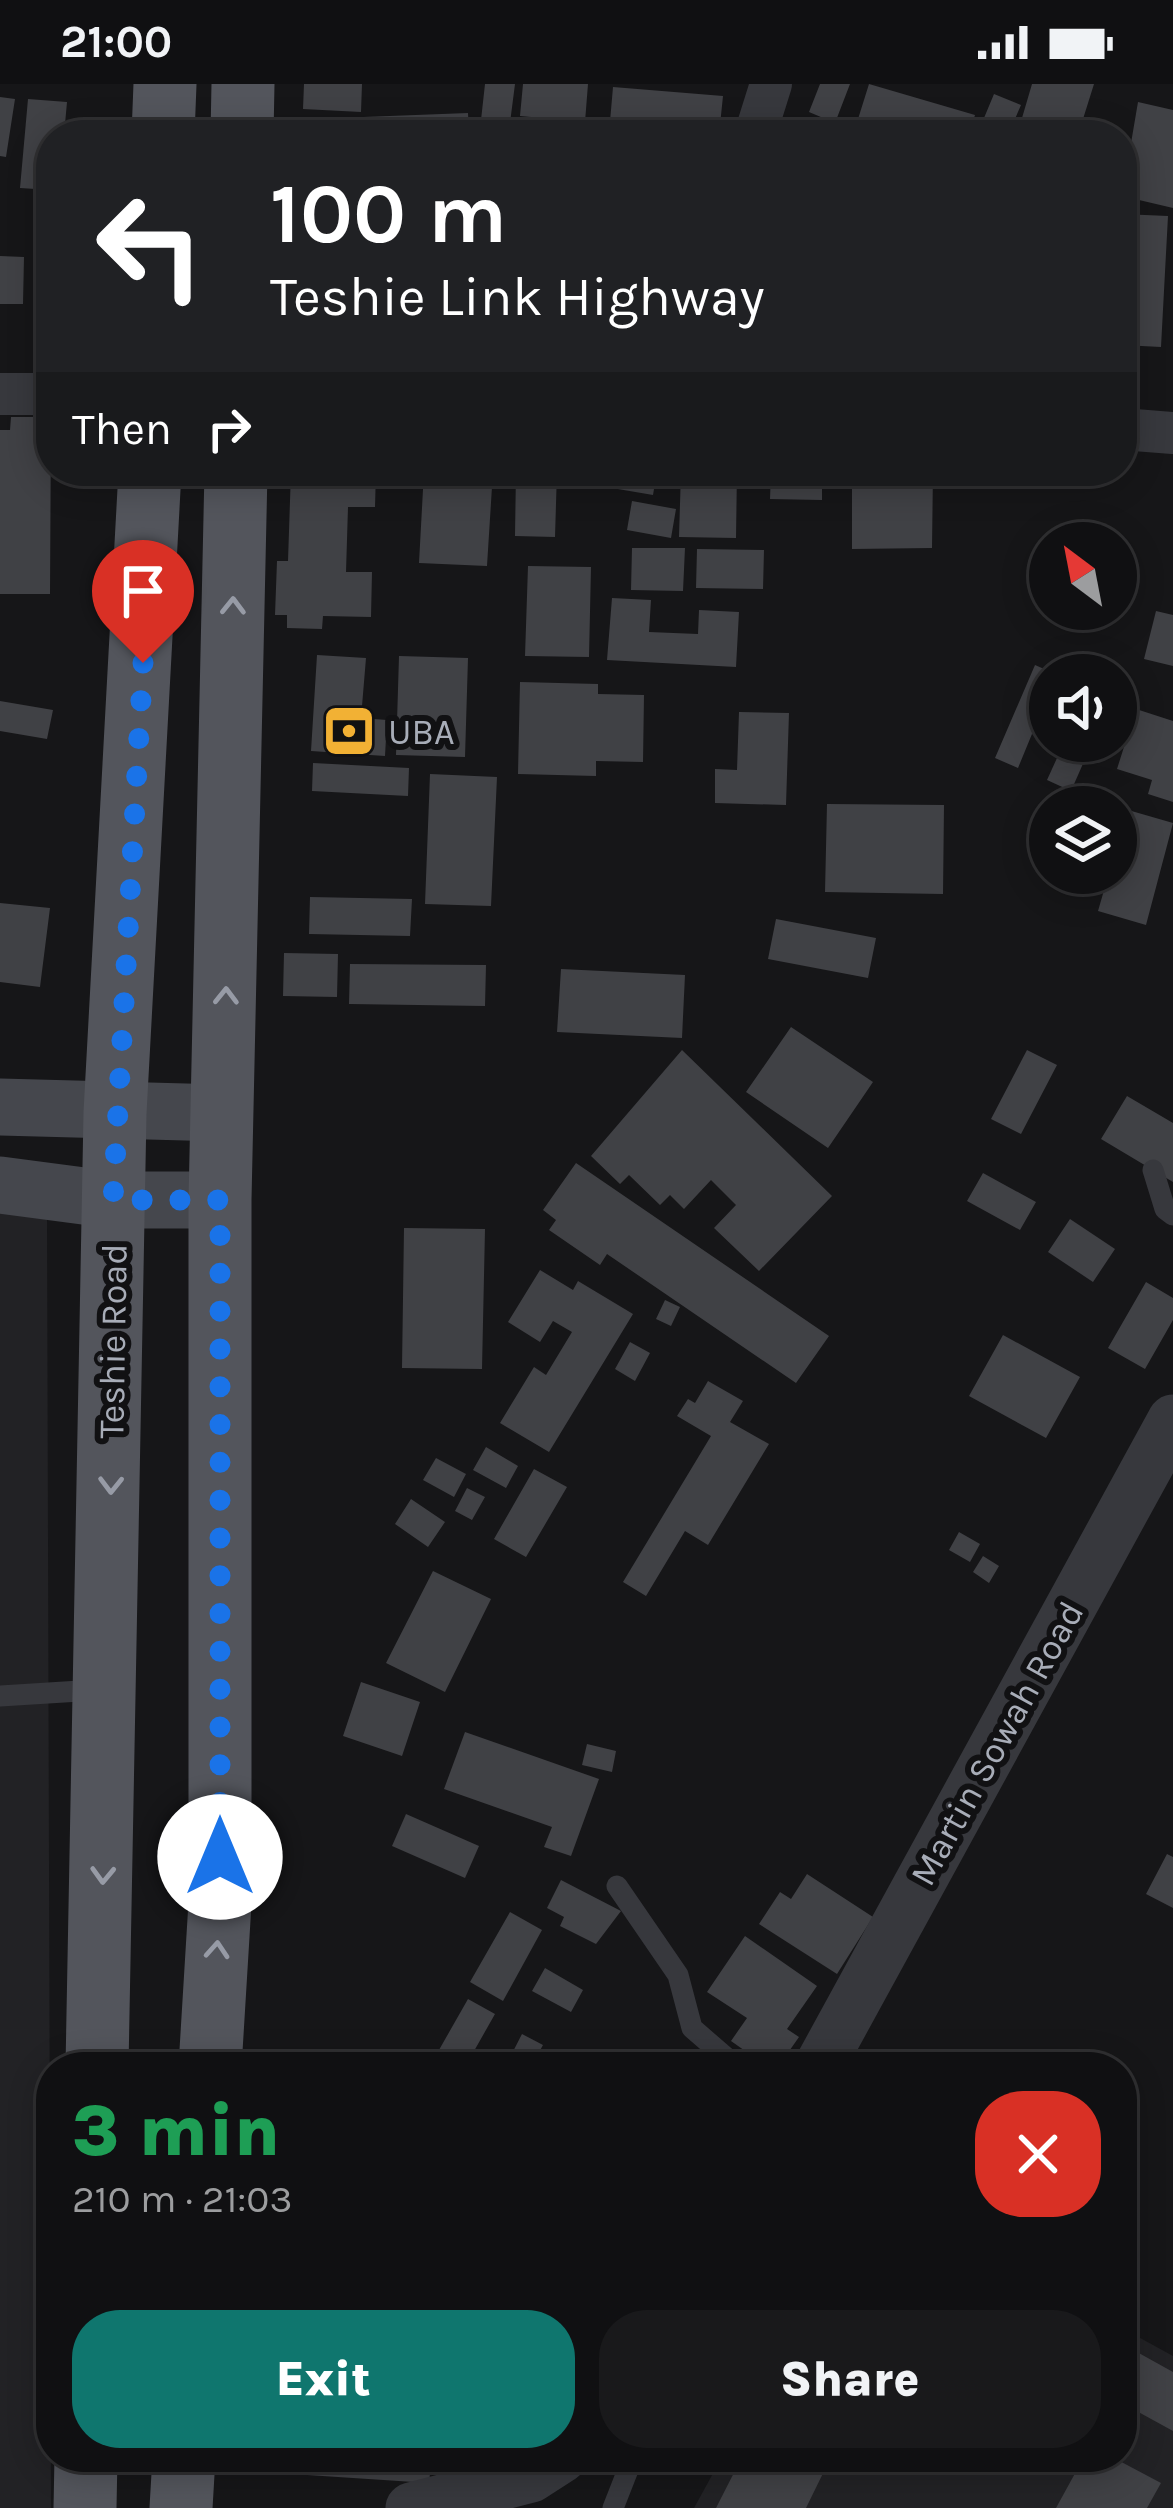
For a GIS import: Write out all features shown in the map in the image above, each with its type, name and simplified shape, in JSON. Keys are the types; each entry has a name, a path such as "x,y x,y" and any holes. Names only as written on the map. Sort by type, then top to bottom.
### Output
{"main road":[{"path":"164,120 165,84"},
{"path":"242,120 243,84"},
{"name":"Teshie Road","path":"97,2052 109,1689 115,1113 149,486"},
{"path":"211,2052 220,1904 220,1200 236,486"},
{"path":"0,1107 224,1113"},
{"path":"0,1185 113,1200 220,1200"},
{"path":"85,2508 86,2472"},
{"path":"181,2508 183,2472"}],"street":[{"path":"760,120 771,84"},
{"path":"0,394 36,394"},
{"path":"1137,430 1173,434"},
{"name":"Martin Sowah Road","path":"826,2052 1173,1420"},
{"path":"411,2508 539,2472"}],"lane":[{"path":"1153,1170 1165,1209 1173,1214"},
{"path":"0,1696 109,1689"},
{"path":"617,1886 678,1976 692,2028 720,2052"},
{"path":"613,2508 627,2472"}],"shaded area":[{"path":"0,1209 47,1213 50,2052 36,2052 36,2472 51,2472 51,2508 0,2508"},
{"path":"1137,2336 1173,2356 1173,2508 694,2508 714,2472 1137,2472"}],"building":[{"path":"304,84 362,84 361,112 303,109"},
{"path":"485,84 515,84 510,120 481,120"},
{"path":"523,84 588,84 585,120 520,116"},
{"path":"820,84 850,84 836,120 809,112"},
{"path":"869,84 975,115 974,120 858,120"},
{"path":"1032,84 1094,84 1083,120 1022,118"},
{"path":"613,87 723,96 721,120 610,120"},
{"path":"994,94 1021,105 1014,120 983,120"},
{"path":"0,97 15,99 6,157 0,156"},
{"path":"28,99 67,102 65,120 36,120 36,189 20,188"},
{"path":"1138,102 1173,110 1173,208 1137,200"},
{"path":"468,113 468,120 363,120"},
{"path":"1137,215 1168,216 1161,347 1137,346"},
{"path":"0,256 24,257 23,304 0,304"},
{"path":"11,417 36,417 36,486 51,486 50,594 0,594 0,430 10,430"},
{"path":"290,486 376,486 375,507 348,507 346,572 372,572 371,617 323,616 322,629 287,628 287,615 275,615 277,561 288,561"},
{"path":"423,486 492,486 487,566 419,563"},
{"path":"516,486 557,486 555,537 515,536"},
{"path":"600,486 654,486 653,495"},
{"path":"681,486 737,486 736,538 679,537"},
{"path":"770,486 822,486 822,500 770,499"},
{"path":"852,486 933,486 932,548 852,549"},
{"path":"632,501 676,509 671,538 627,530"},
{"path":"632,548 685,548 683,591 631,590"},
{"path":"697,549 764,550 763,589 696,588"},
{"path":"528,566 591,567 589,657 525,656"},
{"path":"612,598 651,600 649,632 698,634 699,610 739,612 736,667 607,660"},
{"path":"1156,611 1173,615 1173,666 1144,659"},
{"path":"317,655 366,658 361,718 387,720 385,756 311,751"},
{"path":"399,656 468,658 465,757 396,755"},
{"path":"1029,679 1029,741 1018,768 995,758"},
{"path":"520,682 598,684 598,694 644,695 643,762 596,761 596,776 518,774"},
{"path":"0,701 53,710 47,739 0,731"},
{"path":"1137,709 1173,721 1173,802 1148,794 1152,780 1117,769 1119,762 1137,762"},
{"path":"739,712 789,713 786,805 715,803 715,769 737,770"},
{"path":"1055,762 1084,762 1073,786 1047,780"},
{"path":"313,763 409,768 408,796 312,791"},
{"path":"430,774 497,777 491,906 425,904"},
{"path":"827,804 944,805 943,894 825,892"},
{"path":"1137,813 1173,823 1146,925 1098,911 1103,894 1137,894"},
{"path":"310,897 412,899 410,936 309,934"},
{"path":"0,903 50,908 40,987 0,982"},
{"path":"776,919 876,938 868,978 768,959"},
{"path":"284,953 338,954 337,997 283,996"},
{"path":"350,964 486,965 485,1006 349,1004"},
{"path":"561,969 685,975 682,1038 557,1032"},
{"path":"791,1027 873,1082 828,1148 746,1092"},
{"path":"682,1050 832,1196 759,1271 714,1228 736,1205 711,1180 684,1209 670,1195 660,1205 629,1175 620,1184 591,1156"},
{"path":"1027,1050 1057,1065 1021,1134 991,1119"},
{"path":"1127,1096 1173,1123 1173,1182 1101,1139"},
{"path":"576,1163 829,1336 796,1383 607,1254 600,1265 549,1230 556,1220 543,1210"},
{"path":"983,1173 1036,1202 1020,1230 967,1201"},
{"path":"1070,1219 1115,1249 1093,1282 1048,1252"},
{"path":"404,1228 485,1229 482,1369 402,1368"},
{"path":"540,1270 573,1290 578,1281 633,1314 549,1452 500,1423 534,1367 546,1375 572,1332 553,1321 540,1342 508,1322"},
{"path":"1146,1282 1173,1298 1173,1320 1145,1369 1108,1348"},
{"path":"665,1300 680,1307 671,1326 656,1319"},
{"path":"1003,1335 1080,1377 1046,1438 969,1396"},
{"path":"630,1342 650,1353 635,1381 615,1369"},
{"path":"708,1381 743,1401 730,1422 769,1444 708,1545 685,1531 646,1596 623,1582 711,1436 677,1416 688,1399 695,1403"},
{"path":"486,1447 518,1466 506,1488 473,1470"},
{"path":"436,1458 466,1474 454,1497 423,1480"},
{"path":"534,1469 567,1487 526,1557 494,1539"},
{"path":"467,1488 485,1497 472,1520 455,1511"},
{"path":"411,1499 445,1522 428,1547 395,1524"},
{"path":"959,1532 980,1544 970,1562 949,1550"},
{"path":"983,1556 999,1566 989,1583 973,1572"},
{"path":"433,1571 491,1599 445,1692 386,1663"},
{"path":"361,1682 420,1702 402,1756 343,1736"},
{"path":"465,1732 599,1779 571,1856 544,1847 552,1827 444,1789"},
{"path":"587,1744 616,1751 612,1772 582,1765"},
{"path":"406,1814 479,1846 465,1878 392,1846"},
{"path":"1167,1854 1173,1857 1173,1908 1146,1894"},
{"path":"807,1874 873,1917 837,1974 759,1924 780,1892 791,1899"},
{"path":"561,1880 621,1911 596,1944 560,1926 564,1917 547,1908"},
{"path":"510,1912 542,1930 503,2001 470,1982"},
{"path":"745,1936 817,1986 787,2029 799,2037 788,2052 747,2052 731,2041 747,2018 707,1992"},
{"path":"545,1968 583,1990 571,2012 532,1991"},
{"path":"468,1999 495,2014 473,2052 438,2052"},
{"path":"522,2034 543,2045 539,2052 513,2052"},
{"path":"1137,2352 1173,2372 1173,2431 1137,2411"},
{"path":"1137,2470 1161,2483 1147,2508 1056,2508 1076,2472"},
{"path":"262,2472 430,2472 429,2483"},
{"path":"734,2472 824,2472 806,2508 716,2508"}],"place":[{"name":"UBA","path":"349,731"}],"route":[{"path":"143,663 113,1200 220,1200 220,1857"}]}
